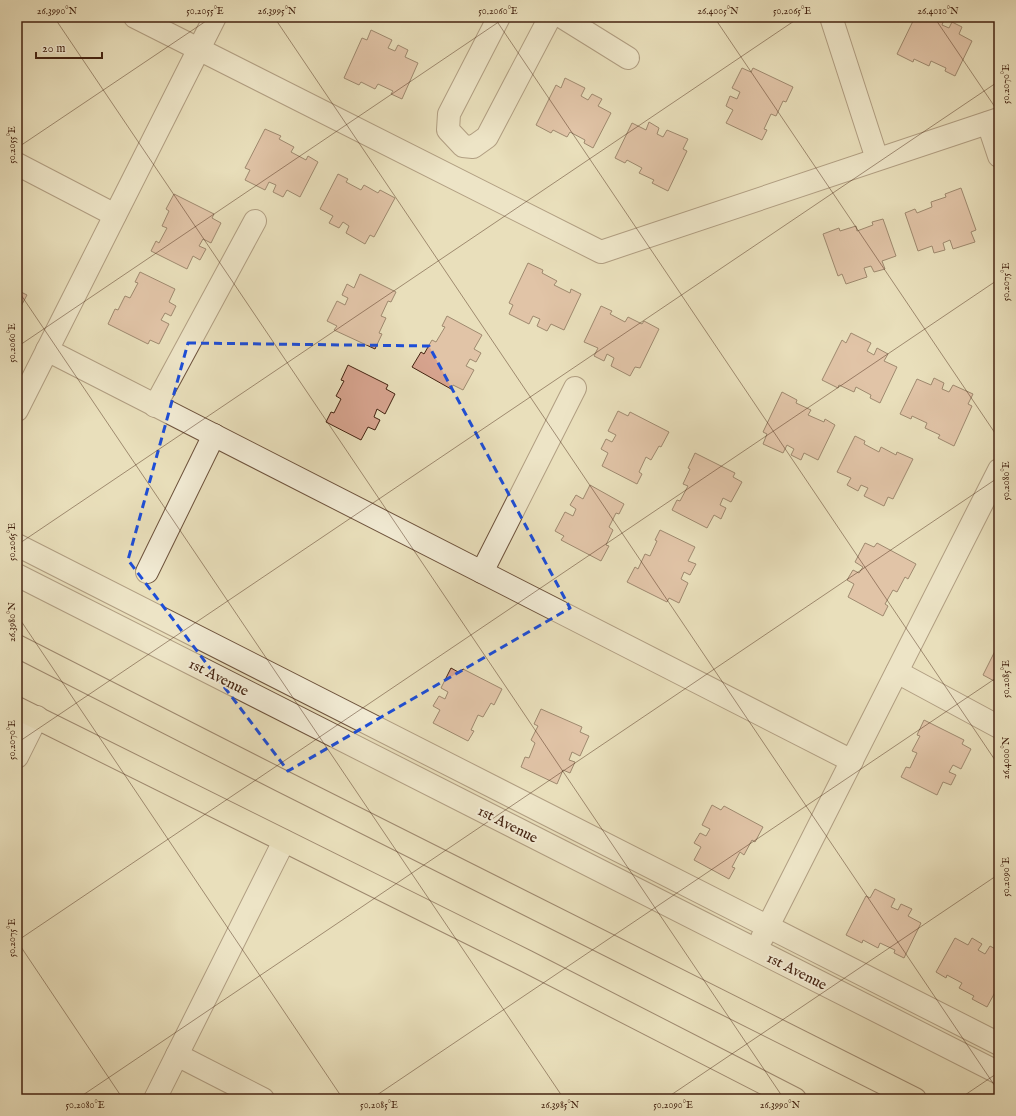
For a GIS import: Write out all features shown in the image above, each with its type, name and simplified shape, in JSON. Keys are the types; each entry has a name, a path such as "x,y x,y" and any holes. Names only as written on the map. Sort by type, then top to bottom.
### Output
{"main road":[{"path":"17,646 915,1099"},
{"path":"17,708 518,958 795,1099"}],"street":[{"path":"135,17 601,252 993,121 999,156"},
{"path":"17,410 215,17"},
{"path":"499,17 449,114 448,130 463,146 473,147 487,137 550,17"},
{"path":"562,17 628,58"},
{"path":"831,17 877,159"},
{"path":"17,164 115,215"},
{"path":"155,406 255,221"},
{"path":"47,350 852,761"},
{"path":"482,572 575,388"},
{"path":"147,572 214,435"},
{"path":"756,950 999,470"},
{"name":"1st Avenue","path":"17,545 999,1044"},
{"name":"1st Avenue","path":"17,574 999,1073"},
{"path":"897,672 999,727"},
{"path":"17,757 37,717"},
{"path":"155,1099 284,841"},
{"path":"177,1054 263,1099"}],"highlighted area":[{"path":"188,343 429,346 570,608 288,771 128,560"}],"building":[{"path":"915,17 945,17 942,25 949,28 952,22 962,27 959,34 972,41 955,76 945,71 946,68 931,61 929,66 914,59 913,62 897,54"},
{"path":"371,30 392,40 388,48 395,51 398,45 408,50 405,57 418,63 402,99 391,94 393,91 378,84 375,89 361,82 359,85 344,78 362,38 367,40"},
{"path":"742,68 751,72 753,68 793,87 786,102 783,101 776,116 771,114 764,129 767,130 762,140 726,123 733,110 726,106 730,96 737,99 740,92 732,88"},
{"path":"565,78 585,88 581,96 588,100 592,94 602,99 598,106 611,113 593,148 584,143 585,140 570,132 567,137 553,130 551,133 536,125 556,85 561,88"},
{"path":"649,122 659,128 657,134 663,137 667,130 688,139 683,149 687,151 668,191 652,183 654,180 639,173 642,168 627,160 625,163 615,158 632,123 646,130"},
{"path":"265,129 281,136 279,139 294,147 291,152 306,160 308,156 318,162 300,197 287,190 283,197 273,192 276,185 269,182 265,190 245,180 250,170 245,168"},
{"path":"338,174 348,179 346,182 361,190 364,185 378,193 380,190 395,198 374,237 370,235 365,244 346,233 349,226 343,222 339,228 329,223 333,216 320,209"},
{"path":"961,188 976,230 971,232 975,242 953,249 950,240 943,243 945,250 934,253 932,246 918,251 905,213 915,209 917,213 932,207 931,202 946,197 945,194"},
{"path":"174,194 214,214 212,218 221,223 211,243 203,239 199,246 206,249 200,260 193,256 187,269 151,251 156,241 159,243 167,228 162,226 169,211 166,209"},
{"path":"883,219 896,256 882,261 885,269 874,272 871,266 864,268 867,277 846,284 842,274 838,276 823,234 839,228 840,231 856,226 857,231 873,225 872,222"},
{"path":"528,263 543,270 542,273 557,281 554,285 570,293 571,289 581,294 564,330 551,324 547,331 537,326 540,319 533,316 529,324 509,314 513,305 509,303"},
{"path":"140,272 175,289 169,302 176,306 171,316 165,313 161,320 169,324 159,344 150,340 148,344 108,324 115,309 118,310 125,296 130,298 138,283 135,282"},
{"path":"360,274 396,292 391,302 388,301 381,316 386,318 379,333 382,334 375,349 334,330 337,326 327,321 337,301 345,305 348,298 342,295 347,284 354,288"},
{"path":"17,290 27,295 19,310 17,309"},
{"path":"601,306 612,311 610,314 625,322 628,317 642,324 644,321 659,329 640,368 635,367 630,376 611,366 614,358 607,354 604,361 594,356 598,348 584,342"},
{"path":"447,316 482,335 474,349 481,353 476,362 470,359 466,366 474,370 463,390 453,385 451,389 412,367 421,352 424,354 432,340 436,342 445,327 442,326"},
{"path":"851,333 871,343 867,351 874,355 877,348 888,354 884,361 897,367 880,403 870,398 871,395 856,387 854,392 839,385 838,388 822,380 842,340 846,343"},
{"path":"348,365 388,385 386,389 395,394 385,414 377,409 374,417 380,420 375,430 368,427 361,440 326,422 331,412 334,413 341,399 336,396 344,381 341,380"},
{"path":"934,378 944,383 942,389 949,392 953,385 973,394 968,404 972,406 954,446 938,438 940,435 925,428 927,423 912,416 911,419 900,414 917,379 931,385"},
{"path":"782,392 797,400 796,403 811,410 808,415 824,422 825,419 835,425 818,460 804,453 801,460 791,455 794,449 787,445 783,453 763,444 767,434 763,432"},
{"path":"618,411 628,416 630,412 669,432 661,447 659,446 651,460 646,457 639,472 642,474 637,484 602,466 608,453 601,449 606,439 612,442 616,435 608,431"},
{"path":"855,436 865,441 864,444 879,452 881,447 896,455 897,452 913,459 893,499 888,497 884,506 864,496 868,488 861,485 858,491 847,485 851,478 837,472"},
{"path":"695,453 735,473 733,477 742,482 731,502 723,498 720,505 726,508 721,519 714,515 707,528 672,510 677,500 680,501 688,486 683,484"},
{"path":"590,485 624,504 619,514 616,513 609,527 613,530 606,545 609,546 601,561 561,540 564,536 555,531 565,512 573,516 576,509 570,505 576,495 583,499"},
{"path":"660,530 695,547 688,561 696,564 690,575 684,572 681,579 688,583 679,603 669,598 667,602 627,582 635,567 638,569 645,554 650,556"},
{"path":"865,543 874,547 877,543 916,564 908,579 905,577 897,592 893,590 885,604 888,606 883,616 848,597 854,584 847,580 853,570 859,573 863,567 855,562"},
{"path":"999,643 999,681 998,683 983,675"},
{"path":"451,668 460,673 463,669 502,689 494,705 491,703 483,717 478,715 471,730 474,731 468,741 433,723 440,710 433,706 439,696 445,699 448,692 441,688"},
{"path":"541,709 582,727 580,732 589,736 580,756 572,752 569,760 575,762 570,773 563,770 557,784 521,767 525,757 529,758 535,743 531,740 538,726 534,724"},
{"path":"924,720 964,740 962,744 971,749 961,769 953,765 949,772 956,775 951,785 943,782 937,795 901,777 906,767 910,768 917,753 912,751 920,736 917,735"},
{"path":"712,805 721,810 724,806 763,827 755,842 752,840 744,855 740,852 732,867 735,868 729,879 694,860 701,847 694,843 700,833 706,836 710,829 702,825"},
{"path":"875,889 895,899 891,907 898,910 901,904 912,909 908,916 921,923 904,958 894,953 895,950 880,943 878,948 863,940 862,943 846,935 866,896 870,898"},
{"path":"955,938 968,945 972,938 982,944 978,950 985,954 990,946 999,951 999,985 987,1007 972,999 974,996 959,988 962,983 947,975 946,978 936,972"}]}
